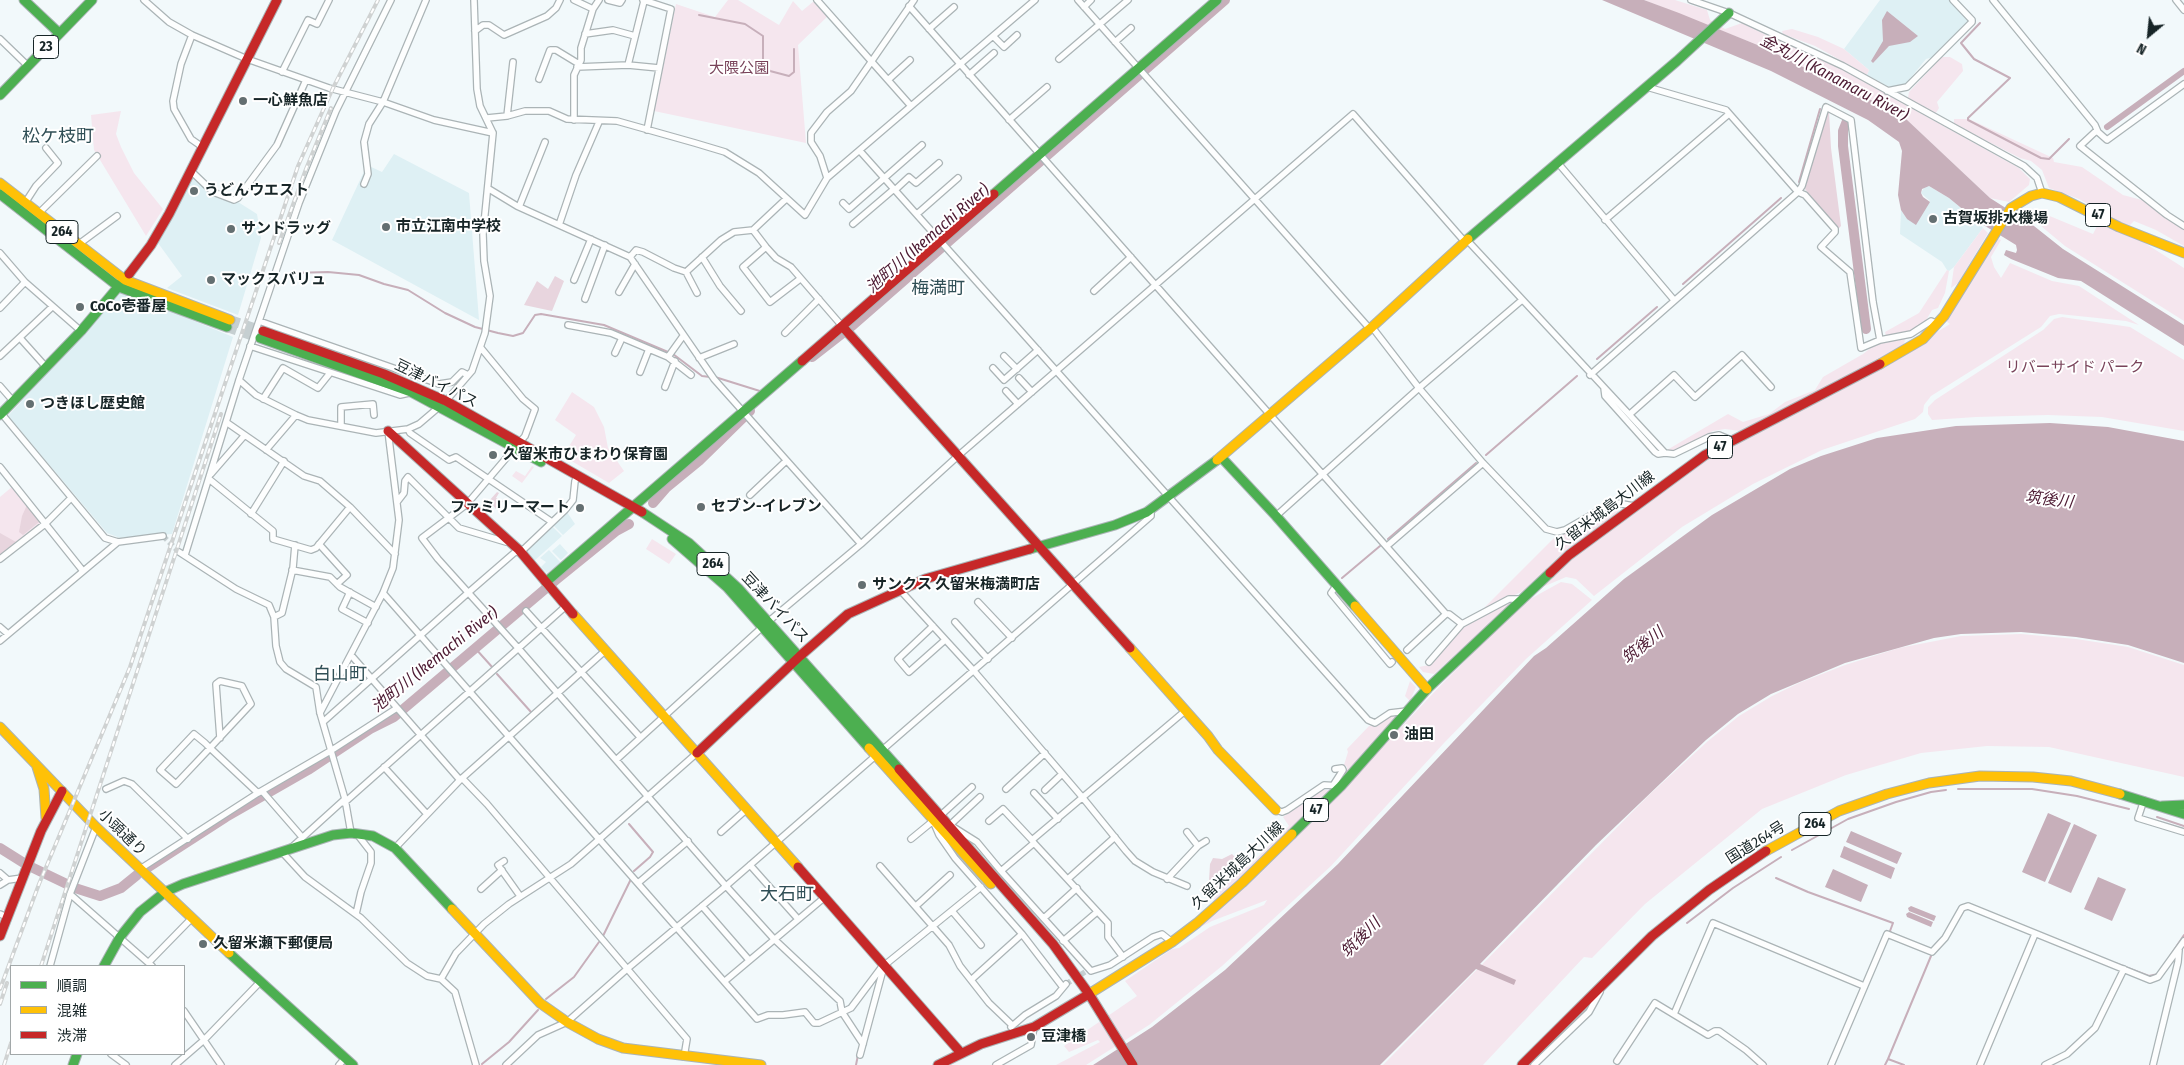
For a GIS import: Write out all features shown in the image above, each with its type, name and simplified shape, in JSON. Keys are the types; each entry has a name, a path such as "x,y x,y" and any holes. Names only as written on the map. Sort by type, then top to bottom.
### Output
{"main road":[{"path":"24,0 59,33"},
{"name":"23","path":"0,94 92,0"},
{"path":"1,414 122,284 151,245 169,214 201,146 277,0"},
{"path":"546,582 1217,0"},
{"path":"697,753 848,614 925,579 1115,525 1152,509 1169,497 1221,457 1371,328 1466,241 1677,61 1729,13"},
{"name":"264","path":"0,183 78,245 122,284"},
{"name":"久留米城島大川線","path":"938,1065 982,1044 1034,1027 1172,942 1197,923 1242,883 1410,710 1427,689 1520,599 1569,555 1677,474 1732,440 1898,356 1923,339 1938,324 2011,208 2031,196 2042,193"},
{"name":"47","path":"2042,193 2060,197 2119,227 2184,253"},
{"name":"264","path":"0,194 122,284 228,324"},
{"path":"842,326 1218,750 1276,810"},
{"name":"豆津バイパス","path":"443,404 262,335 384,374 443,404 517,445 689,543 738,588 766,624 879,753 933,821 967,859 1053,944"},
{"path":"388,431 519,550 566,606 961,1053"},
{"path":"1221,457 1276,516 1427,689"},
{"name":"小頭通り","path":"1,730 96,827 191,919 261,981 342,1062 353,1065"},
{"name":"豆津バイパス","path":"879,753 950,825 1053,944 1089,994"},
{"path":"36,764 44,789 46,821"},
{"name":"国道264号","path":"1522,1065 1652,936 1702,896 1780,842 1839,811 1887,794 1929,783 1980,776 2033,777 2071,781 2144,800 2184,814"},
{"path":"0,936 3,916 23,876 46,821 62,791"},
{"path":"2162,806 2184,805"},
{"path":"105,965 120,937 140,912 165,892 183,884 333,835 354,833 373,836 395,848 540,1004 567,1022 598,1039 623,1048 731,1063 761,1065"},
{"name":"264","path":"1089,994 1132,1065"}],"street":[{"path":"144,0 169,22 192,35 247,59 306,80 382,102 434,120 493,133"},
{"path":"282,72 308,20 317,24 329,0"},
{"path":"356,914 371,863 371,852 354,833 320,713 316,687 286,669 280,662 276,646 274,617 269,606 236,589 182,554 296,211 320,148 345,91 390,0"},
{"path":"364,184 368,174 364,142 369,124 382,102 426,0"},
{"path":"239,380 262,399 308,420 376,432 408,429 420,424 443,404 468,376 481,348 490,296 484,260 483,234 489,189 493,133 480,106 477,89 474,0"},
{"path":"475,32 483,25 489,25 504,35 547,16 556,8 561,0"},
{"path":"574,0 593,9"},
{"path":"574,120 574,75 581,60 581,48 593,9 599,0"},
{"path":"608,0 620,3 622,0"},
{"path":"628,65 643,0 671,9 647,130"},
{"path":"817,0 911,106"},
{"path":"827,178 820,156 811,142 811,134 828,112 851,91 914,0"},
{"path":"487,118 507,116 525,110 549,111 567,120 616,121 725,152 759,173 806,215 827,178 1034,0"},
{"path":"1078,0 1371,328 1483,463 1546,529 1551,532 1564,530 1607,506 1617,503 1634,506"},
{"path":"1084,7 1091,0"},
{"path":"1059,59 1128,0"},
{"path":"1691,0 1729,13 1825,56 1887,90 2024,166 2037,178 2042,193"},
{"path":"1887,90 1907,87 1972,22 1953,0"},
{"path":"1993,0 2095,125 2098,132 2107,140 2184,84"},
{"path":"2176,0 2184,10"},
{"path":"909,6 1446,614 1450,614 1462,624"},
{"path":"929,29 954,7"},
{"path":"1115,42 1131,28"},
{"path":"586,34 613,30 635,36"},
{"path":"993,36 1004,47 1017,34"},
{"path":"192,35 181,64 173,101 174,109 191,139 201,146"},
{"path":"0,39 28,66"},
{"path":"539,79 550,50 556,50 578,65 628,65 659,68"},
{"path":"969,75 994,53"},
{"path":"888,80 910,60"},
{"path":"507,116 513,62"},
{"path":"190,170 213,192 234,200 238,198 277,145 306,80"},
{"path":"1009,120 1047,87"},
{"path":"1647,87 1726,110 1798,192 1805,195 1835,229 1835,232 1821,247 1850,272 1861,348 1880,340 1912,334 1931,321 1938,324"},
{"path":"1590,375 1798,192 1802,186 1826,107 1851,120 1873,302 1880,340"},
{"path":"616,760 766,624 861,544 958,455 1353,114 1466,241 1665,453"},
{"path":"1605,220 1729,114"},
{"path":"559,225 576,175 599,122"},
{"path":"2098,132 2095,132 2080,146 2167,215 2184,226"},
{"path":"519,207 545,142"},
{"path":"843,203 849,209 922,145"},
{"path":"24,202 58,163 46,148"},
{"path":"860,151 1368,720 1375,723 1390,713 1410,710"},
{"path":"38,214 97,156"},
{"path":"853,224 909,177 916,183 939,163"},
{"path":"1558,163 1674,300"},
{"path":"917,214 958,178"},
{"path":"489,189 519,207 630,257 714,379 861,544"},
{"path":"686,272 721,240 734,232 754,230 786,199"},
{"path":"78,245 117,216"},
{"path":"754,230 776,258 791,268 842,326"},
{"path":"574,280 591,239"},
{"path":"585,299 605,245"},
{"path":"766,247 743,267 770,302 800,279"},
{"path":"630,257 636,250 686,272 697,292"},
{"path":"1,257 52,307 80,331"},
{"path":"702,257 720,286 741,311"},
{"path":"1094,291 1131,257"},
{"path":"619,292 635,264"},
{"path":"0,308 26,282"},
{"path":"786,332 819,299"},
{"path":"1276,516 1321,474 1522,300"},
{"path":"0,356 52,307"},
{"path":"259,321 438,384 452,382 462,372 468,376"},
{"path":"568,325 611,332 668,357 691,375"},
{"path":"668,357 683,336"},
{"path":"20,338 46,367"},
{"path":"615,353 622,338"},
{"path":"699,358 734,344"},
{"path":"250,346 400,395 411,392"},
{"path":"481,348 522,400 535,409 525,436 488,477 467,504 422,538 438,559 519,648 557,694 774,940 840,1001 842,1012 864,1044"},
{"path":"640,372 649,348"},
{"path":"993,368 1004,380 1038,350"},
{"path":"1630,414 1674,376 1694,397 1742,355 1771,387"},
{"path":"1004,356 1017,369"},
{"path":"665,387 675,361"},
{"path":"262,399 283,368 318,388 330,372"},
{"path":"1019,378 1032,392"},
{"path":"0,386 13,401"},
{"path":"1604,388 1605,396 1658,454 1674,454 1709,437 1718,435 1732,440"},
{"path":"1006,391 1018,404"},
{"path":"341,426 341,407 373,404 374,416"},
{"path":"1,414 105,538 118,542 163,536"},
{"path":"266,450 296,415"},
{"path":"226,422 304,476 320,481 350,507 395,554"},
{"path":"408,429 410,433 449,460 456,457 552,522"},
{"path":"320,713 384,593 393,568 399,520 388,431"},
{"path":"209,477 244,436"},
{"path":"251,514 284,461"},
{"path":"750,495 786,461"},
{"path":"1387,546 1483,463"},
{"path":"0,467 83,572"},
{"path":"209,477 273,531 273,538 311,550 320,544 350,507"},
{"path":"397,502 404,493 405,481 408,477 459,528 508,542"},
{"path":"323,722 420,634 519,550 524,549 552,522 573,500 576,478"},
{"path":"0,559 45,524 71,498"},
{"path":"506,1065 538,1036 567,1022 750,866 1151,516 1152,509"},
{"path":"0,641 118,542"},
{"path":"320,544 347,575 337,584"},
{"path":"274,617 282,613 292,570 295,545"},
{"path":"292,570 330,577 337,584 376,607"},
{"path":"1336,586 1331,593 1390,664 1392,662"},
{"path":"900,590 974,671 1136,861 1167,879 1187,886"},
{"path":"350,592 342,609 368,623"},
{"path":"384,593 757,1019 768,1015 805,1012 814,1023 819,1023 851,1008 885,966 981,887"},
{"path":"1429,662 1462,624 1509,599 1520,599"},
{"path":"978,602 1012,638"},
{"path":"476,1065 455,992 441,979 427,976 407,963 356,914 305,878 285,851 384,767 566,606"},
{"path":"526,611 640,737"},
{"path":"1407,650 1446,614"},
{"path":"955,622 988,659"},
{"path":"933,626 898,659 910,672 946,640"},
{"path":"0,627 8,634"},
{"path":"395,848 426,813 461,779 606,650"},
{"path":"351,655 420,735 487,804 687,1039 684,1057"},
{"path":"220,738 216,684 220,681 242,686 251,704 220,738 210,748 176,784 160,770 194,734 210,748 260,792 302,837"},
{"path":"140,869 260,792 332,750 397,708"},
{"path":"1000,871 1058,819 1185,712"},
{"path":"441,979 456,953 484,924 520,896 571,864 697,753"},
{"path":"1006,789 1045,754"},
{"path":"384,767 426,813"},
{"path":"1276,810 1282,812 1313,791 1324,786 1337,785 1344,770 1342,768 1335,769"},
{"path":"1045,790 1062,774"},
{"path":"106,788 124,781 132,784 188,839"},
{"path":"941,815 972,787"},
{"path":"1034,793 1058,819"},
{"path":"980,797 950,825 977,842 1000,871 1044,918 1088,972 1110,965 1153,937 1162,934 1172,942"},
{"path":"2144,800 2138,818 2184,832"},
{"path":"989,821 1003,809 1108,922 1108,937 1123,957"},
{"path":"721,832 747,810"},
{"path":"911,839 933,821 939,836 956,858 1064,986 1056,996 1012,1025 1010,1036"},
{"path":"50,965 70,894 96,827"},
{"path":"1187,832 1198,846"},
{"path":"1069,878 1115,837"},
{"path":"638,883 688,841"},
{"path":"1167,879 1198,846 1206,842"},
{"path":"504,861 498,865 520,896"},
{"path":"750,866 798,919"},
{"path":"880,866 949,945 971,980 989,1003 1012,1025"},
{"path":"481,890 502,870"},
{"path":"0,873 8,880"},
{"path":"916,906 950,875"},
{"path":"0,884 23,876"},
{"path":"1044,918 1077,888"},
{"path":"70,894 150,964 191,919"},
{"path":"725,981 825,897"},
{"path":"702,906 749,960"},
{"path":"1831,1065 1887,934 1932,952 1945,938 1962,908 1968,906 2150,980 2158,977 2184,940"},
{"path":"952,911 981,945"},
{"path":"1063,941 1097,912"},
{"path":"1674,1014 1713,923 1864,986"},
{"path":"971,980 1022,934"},
{"path":"1980,1065 2034,934"},
{"path":"2153,1065 2178,962 2179,948"},
{"path":"860,1055 885,966"},
{"path":"2045,1065 2068,1054 2095,1028 2124,969"},
{"path":"175,1065 204,1040 261,981"},
{"path":"1534,1065 1589,1012 1603,985"},
{"path":"1617,1061 1655,1003 1708,1034 1719,1031 1763,1065"},
{"path":"185,1012 221,1065"},
{"path":"996,1065 1031,1044 1034,1027"},
{"path":"112,1055 126,1065"}],"shaded area":[{"path":"1880,0 1949,0 1971,21 1934,57 1926,59 1904,86 1887,86 1867,75 1869,70 1844,49"},
{"path":"1829,112 1831,148 1841,226 1838,229 1805,189 1824,115"},
{"path":"394,154 469,193 479,320 332,240 367,165 382,172"},
{"path":"193,175 212,193 238,202 257,214 261,238 238,315 167,288 182,276 158,243"},
{"path":"1925,186 1929,186 1949,198 1983,228 1949,271 1942,262 1900,234 1901,210 1907,219 1930,201 1921,193"},
{"path":"555,276 564,281 552,311 524,305 537,281 548,289"},
{"path":"122,291 233,337 172,534 120,538 107,533 8,416"},
{"path":"497,492 499,493 496,498 503,501 496,509 489,501"},
{"path":"27,505 39,522 23,535 19,532 22,516"},
{"path":"567,512 575,524 563,535 552,524"},
{"path":"552,526 562,536 534,561 525,551"},
{"path":"0,533 16,542 0,555"},
{"path":"560,544 568,553 561,560 552,551"},
{"path":"549,550 561,563 547,573 541,567 546,562 540,558"},
{"path":"1232,854 1244,866 1220,891 1209,881 1210,864 1213,858 1222,859"}],"green space":[{"name":"大隈公園","path":"728,0 738,0 779,25 793,1 802,11 814,1 828,16 798,45 806,143 654,111 676,4 715,17"},
{"path":"1644,0 1675,0 1707,10 1710,20 1725,29 1742,23 1823,59 2019,168 2030,179 2029,185 2009,202 1990,198 1905,118 1890,114 1879,108 1877,103 1760,46"},
{"path":"1792,29 1818,37 1844,49 1869,70 1867,75 1815,46 1783,34 1782,31"},
{"path":"1942,57 1950,57 1962,64 1963,71 1937,102 1939,108 1936,113 1908,98 1909,92"},
{"path":"121,111 116,134 121,147 134,173 163,209 146,236 94,150 91,115"},
{"path":"1954,119 1969,119 2053,158 2054,162 2082,167 2123,195 2142,200 2184,230 2184,246 2156,230 2134,221 2130,225 2121,223 2079,199 2049,188 2042,170 2031,161 2020,158 1954,124"},
{"path":"2040,212 2093,234 2099,222 2140,240 2184,268 2184,321 2065,246 2035,221"},
{"path":"1983,228 1988,233 1958,283 1951,288 1954,267"},
{"path":"1996,238 2001,240 1991,257 1994,267 2001,278 2010,263 2052,281 2079,286 2139,325 2126,321 2059,314 2050,316 2041,327 1931,396 1924,405 1923,412 1915,419 1822,450 1753,484 1682,527 1594,596 1576,579 1566,577 1538,589 1573,556 1680,476 1725,447 1833,395 1925,344 1937,332 1950,324 1946,321"},
{"path":"1947,270 1949,271 1945,293 1938,308 1932,310 1925,322 1911,331 1886,336 1885,332 1919,313"},
{"name":"リバーサイド パーク","path":"2062,317 2130,327 2184,360 2184,431 2102,417 2048,415 1932,420 1928,414 1928,407 1935,400 2043,330 2054,319"},
{"path":"1905,338 1904,346 1896,353 1740,431 1725,429 1713,431 1673,451 1667,450 1728,414 1743,422 1769,414 1785,402 1815,390 1823,377 1863,354 1876,344"},
{"path":"572,392 594,407 604,427 608,448 624,471 609,483 563,456 576,435 555,420"},
{"path":"532,466 534,467 522,483 512,476 516,471 525,476"},
{"path":"13,486 42,523 0,557 0,497"},
{"path":"1615,506 1619,507 1618,514 1565,551 1524,591 1484,608 1558,534"},
{"path":"652,539 676,554 669,564 646,549"},
{"path":"1561,582 1572,584 1592,600 1526,659 1444,743 1331,866 1222,966 1149,1025 1086,1065 1056,1065 1100,1042 1098,1040 1069,1052 1064,1046 1137,996 1125,981 1172,949 1179,948 1210,927 1264,905 1267,900 1212,921 1197,929 1310,824 1440,686 1523,603"},
{"path":"1507,602 1511,604 1434,674 1423,672 1419,667 1429,665 1465,626"},
{"path":"2021,634 2076,639 2128,647 2184,665 2184,777 2049,747 1987,746 1921,753 1846,775 1762,809 1645,904 1592,958 1584,957 1483,1065 1383,1065 1649,795 1708,741 1739,716 1772,696 1799,683 1845,665 1899,648 1961,636"},
{"path":"1410,681 1416,687 1410,701 1405,696"},
{"path":"1401,715 1345,776 1347,767 1344,765 1348,752 1347,749 1369,726 1374,726 1390,716"},
{"path":"1319,790 1328,790 1329,793 1213,905 1214,898 1244,866 1248,867 1289,826 1283,817"}],"water":[{"path":"1602,0 1644,0 1679,13 1760,46 1877,103 1879,108 1890,114 1905,118 1990,198 2034,226 2063,249 2184,325 2184,346 2081,281 2058,278 2004,255 2006,250 2016,253 2016,245 1977,221 1949,198 1929,186 1922,189 1921,193 1930,202 1916,225 1907,219 1901,210 1898,195 1902,151 1899,142 1868,120 1771,71"},
{"path":"1887,11 1918,36 1910,42 1889,46 1873,63 1871,61 1883,41 1882,20"},
{"name":"筑後川","path":"2050,423 2108,427 2184,441 2184,663 2128,645 2076,637 2021,632 1961,634 1934,638 1845,663 1771,694 1738,714 1706,740 1596,845 1480,964 1516,980 1514,985 1476,969 1380,1065 1093,1065 1152,1027 1225,970 1338,864 1534,656 1546,648 1624,579 1712,515 1790,469 1821,456 1877,438 1956,426"},
{"path":"2048,813 2071,823 2045,882 2022,872"},
{"path":"2074,824 2097,835 2071,893 2048,883"},
{"path":"1851,831 1902,853 1897,864 1846,842"},
{"path":"1844,846 1895,868 1891,879 1840,857"},
{"path":"1833,869 1868,885 1861,902 1825,887"},
{"path":"2098,877 2126,889 2112,921 2084,909"},
{"path":"1911,906 1936,916 1934,921 1909,911 1908,908"},
{"path":"1909,912 1933,922 1931,927 1907,917 1906,914"}],"waterway":[{"name":"池町川 (Ikemachi River)","path":"812,357 853,325 1225,0"},
{"path":"699,15 745,24 763,36 763,61 770,71 789,76 794,72 794,49"},
{"path":"1980,23 1961,43 1974,59 2010,78 1968,120 2041,158 2049,159 2069,139"},
{"path":"2107,127 2184,71"},
{"path":"1799,182 1820,109"},
{"path":"1847,121 1843,131 1843,146 1866,329"},
{"path":"1683,284 1781,198"},
{"path":"293,273 328,272 359,275 408,290 445,313 475,327 498,333 513,336 523,333 535,315 541,314 604,325 668,352"},
{"path":"1597,359 1657,307"},
{"path":"673,354 702,376 710,377"},
{"path":"1486,455 1577,376"},
{"path":"715,377 763,392"},
{"name":"池町川 (Ikemachi River)","path":"653,503 666,488 699,461 750,411"},
{"path":"1388,539 1476,463"},
{"name":"池町川 (Ikemachi River)","path":"147,868 226,817 308,770 370,729 394,717 557,579 616,531 629,524"},
{"path":"1342,578 1380,546"},
{"path":"475,648 493,668"},
{"path":"497,674 531,712"},
{"path":"1958,789 2032,789 2077,796 2129,809"},
{"path":"1792,850 1848,819 1896,802 1931,792 1946,790"},
{"path":"2157,817 2184,826"},
{"path":"629,824 653,852 634,871"},
{"name":"池町川 (Ikemachi River)","path":"0,848 27,865 75,888 100,896 121,888 137,875"},
{"path":"1687,923 1733,888 1781,857"},
{"path":"1776,878 1808,892 1893,923 1890,931 1892,934"},
{"path":"603,936 631,879"},
{"path":"2170,956 2184,935"},
{"path":"546,999 574,977 599,942"},
{"path":"1904,1065 1888,1059 1931,956"},
{"path":"2115,963 2149,976 2158,974"},
{"path":"482,1064 509,1042 538,1010"},
{"path":"856,1065 858,1055"},
{"path":"1885,1065 1888,1059"}],"tunnel":[{"path":"230,320 263,331"},
{"path":"227,327 260,338"},
{"path":"163,536 179,552"},
{"path":"1392,662 1407,650"},
{"path":"1066,984 1085,972"}],"railway":[{"path":"0,989 39,884 130,667 298,166 333,88 378,0"},
{"path":"279,243 331,108"},
{"path":"41,965 221,414"},
{"path":"0,1004 7,983"},
{"path":"4,1065 10,1046"}],"traffic: fast":[{"path":"24,0 59,33"},
{"path":"0,95 92,0"},
{"path":"994,194 1217,0"},
{"path":"1468,239 1677,61 1729,13"},
{"path":"0,194 119,287 227,327"},
{"path":"0,415 81,331 129,274"},
{"path":"260,338 411,392 541,462"},
{"path":"546,582 802,361"},
{"path":"1221,457 1355,606"},
{"path":"1030,549 1115,525 1147,512 1217,460"},
{"path":"642,512 689,543 738,588 899,769"},
{"path":"672,539 727,587 869,748"},
{"path":"1292,834 1341,786 1427,689 1550,573"},
{"path":"2120,794 2184,814"},
{"path":"2162,806 2184,805"},
{"path":"105,965 120,937 140,912 165,892 183,884 333,835 351,833 373,836 395,848 452,909"},
{"path":"229,953 353,1065"},
{"path":"73,1065 77,1055"}],"traffic: slow":[{"path":"0,183 125,280 230,320"},
{"path":"1880,364 1923,339 1944,316 2011,208 2031,196 2042,193 2059,197 2119,227 2184,253"},
{"path":"1217,460 1372,327 1468,239"},
{"path":"1355,606 1427,689"},
{"path":"573,614 798,867"},
{"path":"1130,648 1208,736 1218,750 1276,810"},
{"path":"0,727 96,827 229,953"},
{"path":"869,748 991,884"},
{"path":"37,767 44,789 46,818"},
{"path":"1766,851 1839,811 1887,794 1929,783 1980,776 2033,777 2071,781 2120,794"},
{"path":"1089,994 1172,942 1197,923 1242,883 1292,834"},
{"path":"452,909 540,1003 567,1022 598,1039 623,1048 761,1065"}],"traffic: jam":[{"path":"129,274 151,245 169,214 277,0"},
{"path":"802,361 994,194"},
{"path":"842,326 1130,648"},
{"path":"263,331 384,374 446,401 642,512"},
{"path":"1550,573 1569,555 1705,455 1880,364"},
{"path":"388,431 519,550 573,614"},
{"path":"697,753 800,656 848,614 925,579 1030,549"},
{"path":"899,769 1053,944 1089,994 1133,1065"},
{"path":"0,936 41,831 62,791"},
{"path":"1522,1065 1652,936 1709,890 1766,851"},
{"path":"798,867 961,1053"},
{"path":"938,1065 981,1044 1034,1027 1089,994"}],"place":[{"name":"一心鮮魚店","path":"243,101"},
{"name":"うどんウエスト","path":"194,191"},
{"name":"古賀坂排水機場","path":"1933,219"},
{"name":"市立江南中学校","path":"386,227"},
{"name":"サンドラッグ","path":"231,229"},
{"name":"マックスバリュ","path":"211,280"},
{"name":"CoCo壱番屋","path":"80,307"},
{"name":"つきほし歴史館","path":"30,404"},
{"name":"久留米市ひまわり保育園","path":"493,455"},
{"name":"セブン-イレブン","path":"701,507"},
{"name":"ファミリーマート","path":"580,508"},
{"name":"サンクス 久留米梅満町店","path":"862,585"},
{"name":"油田","path":"1394,735"},
{"name":"久留米瀬下郵便局","path":"203,944"},
{"name":"豆津橋","path":"1031,1037"}],"district":[{"name":"松ケ枝町","path":"58,137"},
{"name":"梅満町","path":"938,289"},
{"name":"白山町","path":"340,675"},
{"name":"大石町","path":"787,895"}],"water label":[{"name":"金丸川 (Kanamaru River)","path":"1834,78"}]}
